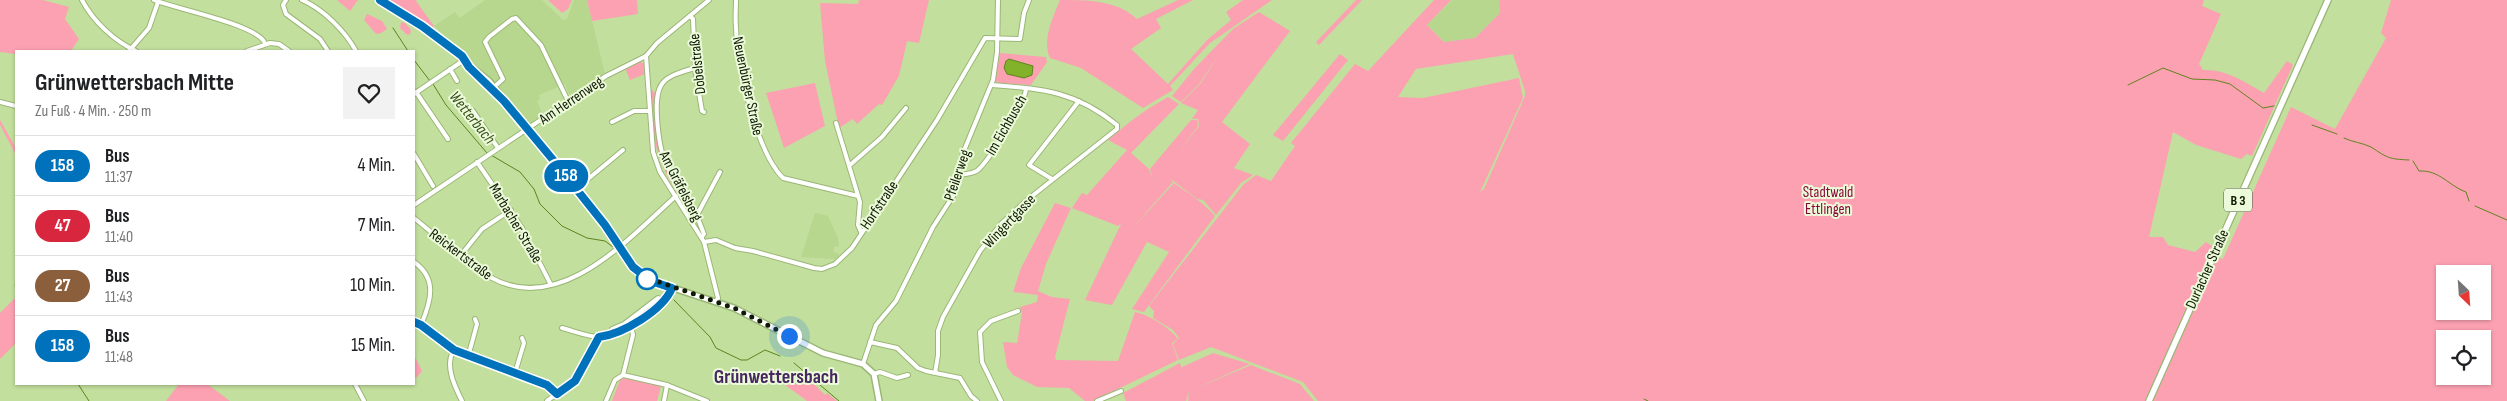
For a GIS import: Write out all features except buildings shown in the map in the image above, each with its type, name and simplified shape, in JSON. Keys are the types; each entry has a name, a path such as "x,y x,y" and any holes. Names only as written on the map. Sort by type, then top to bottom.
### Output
{"main road":[{"path":"380,0 425,28 465,61 491,87 528,129 620,246 631,264 643,276 672,288 716,302 754,318 823,353 863,364 874,374 879,401"},
{"name":"Durlacher Straße","path":"2149,401 2328,0"}],"street":[{"path":"82,0 92,17 130,50 149,28 156,1 238,26 258,35 268,43"},
{"path":"286,0 283,8 291,19 320,40 327,50"},
{"path":"302,0 336,26 355,50"},
{"path":"703,239 660,172 653,152 646,56 657,43 709,0"},
{"name":"Neuenbürger Straße","path":"736,0 736,29 750,108 768,158 783,178 858,196"},
{"name":"Pfeilerweg","path":"863,364 876,324 896,301 933,227 953,196 963,153 992,85 998,37 998,0"},
{"path":"998,37 1020,39 1024,13 1029,0"},
{"name":"Dobelstraße","path":"690,16 693,19 695,68 702,111 704,112"},
{"path":"491,87 503,79 485,42 488,37 516,18 541,45 568,101"},
{"name":"Horfstraße","path":"703,239 716,240 735,248 822,269 835,264 847,253 932,127 986,38 998,37"},
{"path":"250,50 268,43 279,44 288,50"},
{"name":"Am Herrenweg","path":"415,204 619,68 646,56"},
{"path":"448,139 415,93 434,79 465,61"},
{"name":"Am Gräfelsberg","path":"695,68 669,77 658,89 656,99 662,154 697,215 704,234 703,239 718,298 716,302"},
{"path":"450,69 457,81"},
{"path":"992,85 1041,89 1079,101 1029,165 1052,179"},
{"name":"Im Eichbusch","path":"959,175 969,174 980,168 1015,116 1026,88"},
{"name":"Wingertgasse","path":"935,373 938,355 938,331 974,261 1001,224 1052,179 1117,127 1104,114 1079,101"},
{"path":"0,102 15,106"},
{"path":"850,165 882,137 906,108"},
{"path":"473,111 498,148"},
{"path":"612,122 634,111 649,111"},
{"path":"836,122 861,207 858,225 861,232"},
{"path":"576,189 623,150"},
{"path":"415,156 433,186"},
{"name":"Marbacher Straße","path":"477,162 511,210 551,285"},
{"path":"697,215 720,172"},
{"name":"Reickertstraße","path":"415,219 489,276 500,282 529,287 551,285 578,276 620,246 676,196"},
{"path":"461,255 482,229 511,210"},
{"path":"415,263 426,272 429,278 428,306 421,325"},
{"path":"562,328 599,337 613,334 632,326 663,301 672,288"},
{"path":"612,329 624,324 658,298 663,301"},
{"path":"1000,401 985,370 980,332 990,321 1018,311"},
{"path":"468,357 477,324 475,319"},
{"path":"415,322 454,350 468,357 515,372 547,385 557,394"},
{"path":"606,401 615,380 623,374 632,338 632,326"},
{"path":"548,401 575,381 599,337"},
{"path":"515,372 524,343 522,338"},
{"path":"870,342 897,348 918,368 960,378 971,396 977,401"},
{"path":"454,350 451,355 451,371 462,401"},
{"path":"874,374 880,372 897,378 908,375"},
{"path":"623,374 667,385 707,401"},
{"path":"356,385 364,401"},
{"path":"664,401 667,385"},
{"path":"1097,401 1121,391"}],"shaded area":[{"path":"485,0 542,0 563,20 567,19 574,0 587,0 605,74 572,95 569,94 565,84 539,95 540,99 537,101 543,115 530,124 494,82 434,26 455,12 460,18"},
{"path":"1452,0 1499,0 1500,13 1475,38 1444,42 1427,25"},
{"path":"1009,59 1033,66 1032,75 1024,78 1007,74 1004,68 1006,61"},
{"path":"815,213 828,216 838,238 839,246 834,247 834,252 839,254 839,256 835,259 801,257"}],"green space":[{"path":"0,0 43,0 69,7 65,19 79,39 72,50 15,50 15,54 0,52"},
{"path":"337,0 358,0 350,11"},
{"path":"388,0 417,0 434,26 432,29"},
{"path":"548,0 572,0 568,9 562,13"},
{"path":"587,0 637,0 638,14 592,21"},
{"path":"859,0 929,0 919,43 907,41 899,76 882,105 879,104 857,124 853,119 839,128 825,61 820,3 858,4"},
{"path":"1060,0 1102,2 1120,8 1137,19 1178,0 1193,0 1156,19 1161,28 1131,49 1168,84 1207,40 1231,20 1226,12 1243,0 1272,0 1210,43 1170,86 1173,90 1143,108 1081,68 1050,58 1047,44 1048,36"},
{"path":"1356,0 1362,0 1319,45 1316,42"},
{"name":"Stadtwald Ettlingen","path":"1434,0 1451,0 1427,25 1444,42 1475,38 1500,13 1499,0 2204,0 2202,6 2221,14 2199,64 2203,70 2227,74 2264,93 2287,61 2293,65 2252,156 2247,154 2241,159 2196,145 2173,132 2149,237 2163,237 2168,245 2195,252 2206,242 2212,246 2208,255 2223,259 2291,107 2335,129 2386,38 2381,33 2391,0 2507,0 2507,401 1318,401 1303,382 1211,347 1179,360 1173,344 1179,338 1173,330 1153,318 1154,311 1149,306 1243,185 1256,175 1271,181 1295,146 1291,143 1355,64 1368,71","holes":["1513,54 1525,96 1484,189 1480,192 1523,98 1519,78 1423,98 1398,97 1416,69"]},
{"path":"1259,12 1290,31 1222,122 1250,144 1234,168 1253,175 1241,183 1216,215 1203,200 1197,199 1171,179 1173,182 1130,231 1174,183 1201,202 1215,216 1144,312 1132,309 1169,252 1147,242 1112,305 1085,300 1121,224 1118,226 1072,208 1082,193 1087,195 1127,150 1108,140 1136,117 1168,97 1179,104 1131,153 1149,169 1153,180 1150,169 1191,120 1197,120 1198,126 1178,153 1199,126 1198,119 1192,119 1198,110 1181,103 1201,83 1221,51 1200,83 1181,102 1172,96 1194,69 1233,29"},
{"path":"367,14 382,21 387,29 376,34 364,20"},
{"path":"401,22 405,23 411,30 410,35 400,28"},
{"path":"999,53 1046,57 1047,62 1031,85 995,81","holes":["1009,59 1033,66 1032,75 1023,76 1016,74 1006,61"]},
{"path":"1340,54 1348,60 1283,141 1273,135"},
{"path":"641,62 644,64 645,74 630,80 625,68"},
{"path":"815,83 825,126 784,148 766,93"},
{"path":"650,88 655,93 656,125 664,163 682,191 678,194 663,167 655,143"},
{"path":"0,120 15,146 15,153 0,125"},
{"path":"1055,203 1071,208 1046,264 1038,291 1052,297 1070,299 1055,357 1056,360 1118,361 1135,312 1158,322 1178,339 1172,343 1178,360 1093,401 1085,401 1069,388 1037,387 1013,375 1007,367 1003,342 1017,343 1022,313 1020,307 1037,302 1038,295 1013,292 1021,268"},
{"path":"15,298 15,344 0,359 0,313"},
{"path":"1213,353 1250,364 1194,389 1251,365 1300,384 1314,401 1188,401 1189,391 1186,401 1126,401 1123,393 1180,363 1182,370 1182,367"},
{"path":"415,357 422,371 415,378"},
{"path":"774,370 786,375 788,372 801,379 806,376 825,395 827,393 837,401 807,401 777,379 770,377"},
{"path":"624,378 661,386 657,401 612,401 620,380"},
{"path":"178,385 208,385 230,401 166,401"}],"waterway":[{"name":"Wetterbach","path":"393,28 407,50"},
{"name":"Wetterbach","path":"415,61 430,81"},
{"path":"2128,85 2163,68 2192,79 2215,80 2230,84 2263,108 2274,106"},
{"name":"Wetterbach","path":"433,84 446,105 487,153"},
{"path":"2312,125 2337,134"},
{"path":"2344,138 2368,146 2388,157 2409,160"},
{"name":"Wetterbach","path":"491,155 520,172 534,189 540,204 562,226 587,238 605,241 613,247"},
{"path":"2413,161 2419,171 2433,173 2466,192 2469,201"},
{"path":"2475,206 2507,220"},
{"name":"Wetterbach","path":"674,300 710,337 716,348 741,360 747,360 765,350 780,356"},
{"name":"Wetterbach","path":"794,363 839,401"},
{"path":"79,385 89,401"},
{"path":"1644,399 1648,401"}],"bus line":[{"name":"158","path":"380,0 422,26 462,56 469,67 486,84 490,85 554,161 605,225 633,267 651,281 672,288 665,300 632,326 613,334 599,337 575,381 557,394 547,385 515,372 468,357 454,350 415,322"}],"district":[{"name":"Grünwettersbach","path":"776,376"}],"route":[{"path":"647,279 645,277 651,281 734,308 789,336"}]}
